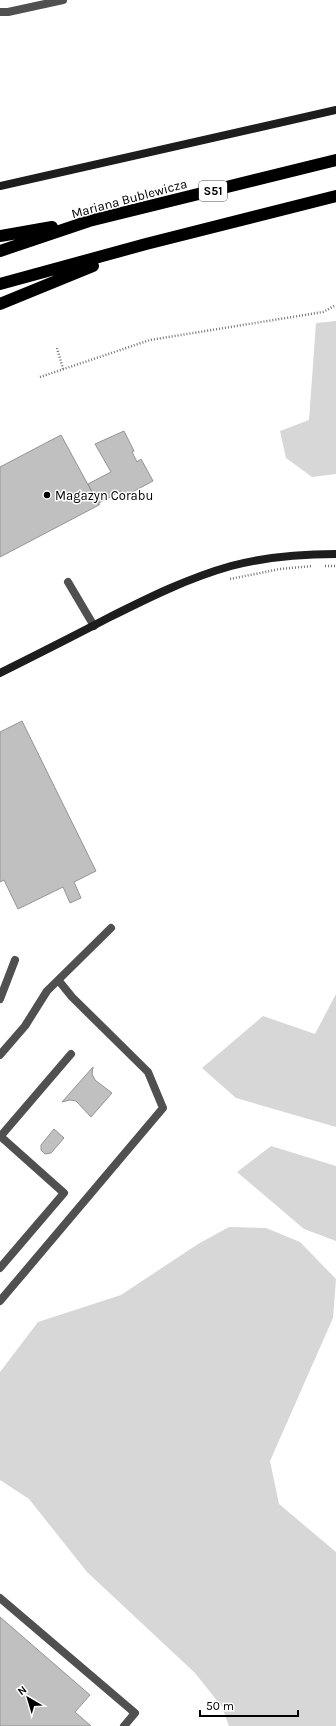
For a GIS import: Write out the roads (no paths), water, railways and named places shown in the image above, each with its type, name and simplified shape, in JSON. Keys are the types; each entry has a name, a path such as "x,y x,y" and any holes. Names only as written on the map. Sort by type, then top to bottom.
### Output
{"highway":[{"name":"Mariana Bublewicza","path":"0,251 89,221 336,160"},
{"path":"0,284 146,244 336,196"},
{"path":"0,236 89,221"},
{"path":"0,304 146,244"}],"street":[{"path":"0,12 8,12 63,0"},
{"path":"0,186 336,110"},
{"path":"0,673 156,594 207,574 232,566 292,556 336,554"},
{"path":"68,582 94,626"},
{"path":"0,1055 25,1026 46,991 59,981 111,928"},
{"path":"0,999 15,960"},
{"path":"0,1302 163,1108 148,1072 72,997 59,981"},
{"path":"0,1268 64,1193 0,1136 70,1054"},
{"path":"0,1598 135,1713 124,1726"}],"place":[{"name":"Magazyn Corabu","path":"47,495"}]}
